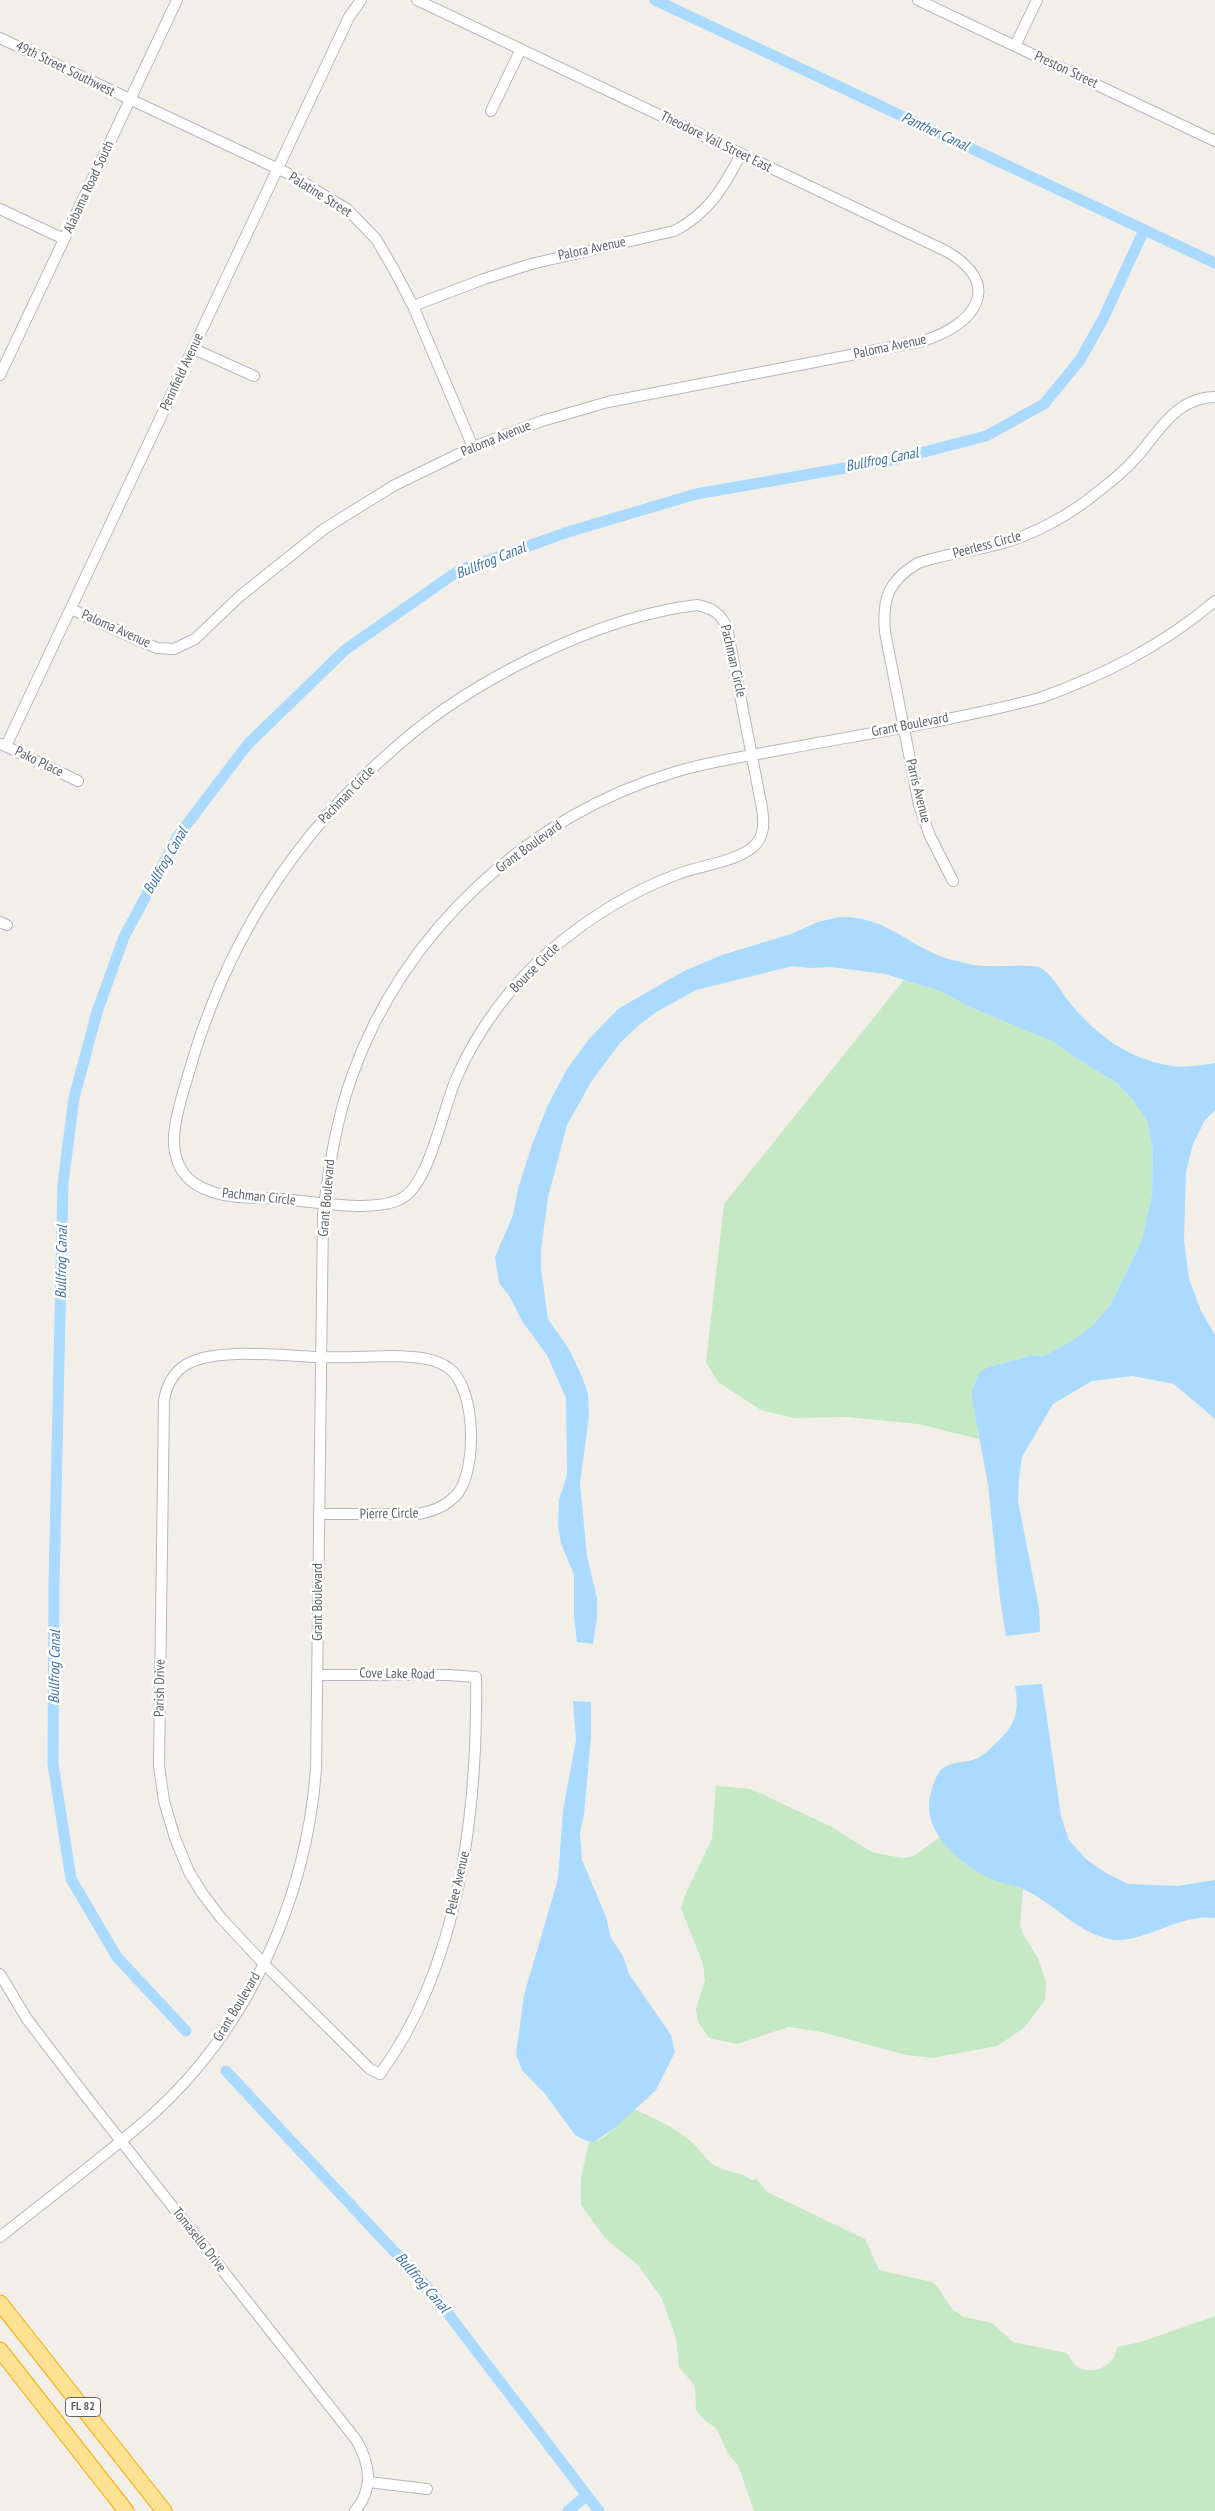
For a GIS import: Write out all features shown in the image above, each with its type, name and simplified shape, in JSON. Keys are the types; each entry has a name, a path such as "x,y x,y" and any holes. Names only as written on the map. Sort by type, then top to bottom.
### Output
{"highway":[{"name":"FL 82","path":"0,2304 164,2511"},
{"name":"FL 82","path":"0,2350 126,2511"}],"street":[{"name":"Alabama Road South","path":"0,375 177,0"},
{"name":"Pennfield Avenue","path":"3,745 71,609 349,17 361,0"},
{"name":"Theodore Vail Street East","path":"417,0 960,259 970,267 977,280 978,296 973,311"},
{"name":"Preston Street","path":"918,0 1215,141"},
{"path":"1015,46 1037,0"},
{"name":"49th Street Southwest","path":"0,38 130,100"},
{"path":"491,111 521,49"},
{"name":"Palatine Street","path":"130,100 278,170 330,198 362,222 376,239 413,306 472,448"},
{"name":"Palora Avenue","path":"413,306 484,278 548,259 674,231 686,225 708,207 716,197 741,154"},
{"path":"0,209 64,239"},
{"name":"Paloma Avenue","path":"71,609 157,648 174,649 194,639 240,596 324,529 385,490 472,448 542,421 608,402 923,341 951,330 964,321 973,311"},
{"path":"194,349 254,376"},
{"name":"Peerless Circle","path":"904,726 884,618 888,594 904,572 930,559 1019,537 1069,512 1100,491 1133,461 1166,419 1178,409 1191,402 1215,397"},
{"name":"Grant Boulevard","path":"0,2237 121,2140 173,2094 207,2055 240,2006 263,1963 284,1917 305,1846 314,1788 319,1675 324,1203 331,1152 342,1108 368,1036 408,967 426,942 457,906 512,857 552,827 601,801 672,773 753,755 1015,704 1083,682 1143,653 1185,626 1215,602"},
{"name":"Pachman Circle","path":"324,1203 232,1196 201,1188 187,1177 181,1168 175,1154 174,1139 180,1102 201,1031 221,980 243,934 282,871 344,794 419,728 459,699 498,676 555,647 615,625 654,613 696,605 709,608 722,616 727,628 753,755"},
{"name":"Parris Avenue","path":"904,726 918,805 930,836 953,882"},
{"name":"Pako Place","path":"3,745 78,781"},
{"name":"Bourse Circle","path":"324,1203 374,1207 400,1200 410,1193 426,1167 456,1078 472,1047 512,990 550,950 613,904 641,889 697,867 742,854 755,846 762,835 764,823 753,755"},
{"name":"Parish Drive","path":"321,1357 225,1355 196,1359 185,1365 172,1378 166,1389 164,1401 159,1766 164,1801 175,1838 198,1886 221,1918 263,1963 370,2069 380,2074"},
{"name":"Pierre Circle","path":"320,1514 390,1515 434,1511 448,1503 459,1492 464,1480 468,1463 470,1428 469,1405 465,1391 451,1370 437,1362 422,1358 395,1356 321,1357"},
{"name":"Cove Lake Road","path":"319,1675 476,1677"},
{"name":"Pelee Avenue","path":"380,2074 398,2050 422,1998 445,1936 461,1875 472,1803 476,1749 476,1677"},
{"name":"Tomasello Drive","path":"0,1974 27,2019 356,2440 367,2463 370,2482"},
{"path":"355,2511 365,2497 370,2482 427,2489"}],"green space":[{"path":"904,980 943,992 970,1007 1054,1042 1117,1083 1132,1099 1147,1121 1153,1149 1152,1194 1142,1240 1110,1306 1092,1326 1075,1339 1044,1356 1034,1355 989,1367 977,1430 979,1439 918,1424 846,1417 794,1418 761,1410 718,1382 706,1362 724,1204"},
{"path":"716,1786 751,1789 830,1826 872,1852 904,1858 914,1856 940,1837 960,1857 977,1870 997,1880 1023,1889 1020,1926 1038,1958 1046,1983 1045,2000 1024,2028 997,2046 932,2058 906,2055 822,2032 788,2027 737,2044 709,2038 698,2022 696,2009 705,1981 703,1964 681,1908 684,1897 712,1839"},
{"path":"634,2109 674,2129 695,2145 714,2165 744,2175 753,2181 756,2178 767,2192 865,2239 879,2270 932,2282 937,2286 952,2309 964,2317 992,2323 1013,2342 1067,2353 1075,2365 1082,2369 1096,2370 1102,2368 1112,2360 1116,2354 1117,2347 1141,2342 1215,2316 1215,2511 754,2511 738,2465 728,2454 716,2428 704,2420 696,2410 695,2386 679,2367 676,2338 662,2299 638,2265 605,2238 581,2205 581,2178 589,2142 596,2141 608,2134"}],"water":[{"path":"840,917 867,920 878,924 933,953 951,960 986,966 1028,966 1041,968 1050,975 1080,1015 1116,1045 1157,1063 1178,1067 1215,1063 1215,1110 1205,1120 1193,1144 1186,1172 1184,1240 1189,1279 1201,1311 1215,1335 1215,1419 1174,1384 1132,1376 1092,1381 1053,1404 1022,1457 1019,1478 1018,1501 1039,1608 1040,1632 1006,1636 1000,1599 988,1485 971,1393 980,1372 989,1367 1034,1355 1044,1356 1075,1339 1092,1326 1110,1306 1142,1240 1152,1194 1153,1149 1147,1121 1132,1099 1117,1083 1054,1042 970,1007 943,992 885,974 831,967 809,968 793,966 696,990 658,1011 640,1024 620,1043 591,1082 567,1125 548,1197 541,1250 541,1268 548,1319 569,1349 588,1395 589,1416 580,1483 587,1556 597,1598 597,1618 593,1644 577,1642 574,1617 574,1575 561,1543 558,1525 559,1500 567,1475 566,1398 547,1355 522,1321 510,1297 499,1283 495,1257 513,1215 518,1189 532,1145 547,1107 567,1069 590,1038 618,1009 684,971 722,955 791,934 818,922"},
{"path":"1042,1684 1061,1816 1069,1840 1086,1859 1106,1873 1128,1884 1178,1886 1215,1880 1215,1918 1188,1920 1134,1938 1109,1939 1086,1930 1043,1900 1021,1888 985,1876 962,1861 943,1842 935,1830 929,1806 932,1789 940,1771 948,1765 981,1756 1008,1731 1016,1711 1015,1686"},
{"path":"573,1701 591,1702 591,1736 584,1814 580,1833 582,1860 606,1917 611,1938 623,1956 629,1974 671,2035 675,2052 656,2090 616,2127 594,2142 586,2141 575,2135 546,2095 522,2070 516,2054 524,1995 558,1879 563,1810 576,1740"}],"waterway":[{"name":"Panther Canal","path":"655,0 1215,263"},
{"name":"Bullfrog Canal","path":"186,2031 117,1957 71,1879 53,1764 54,1586 63,1183 74,1098 97,1012 124,937 178,836 248,744 345,650 458,571 568,532 696,494 897,459 986,436 1044,404 1080,360 1103,319 1144,230"},
{"name":"Bullfrog Canal","path":"226,2071 430,2290 599,2511"},
{"path":"568,2511 586,2496"}]}
